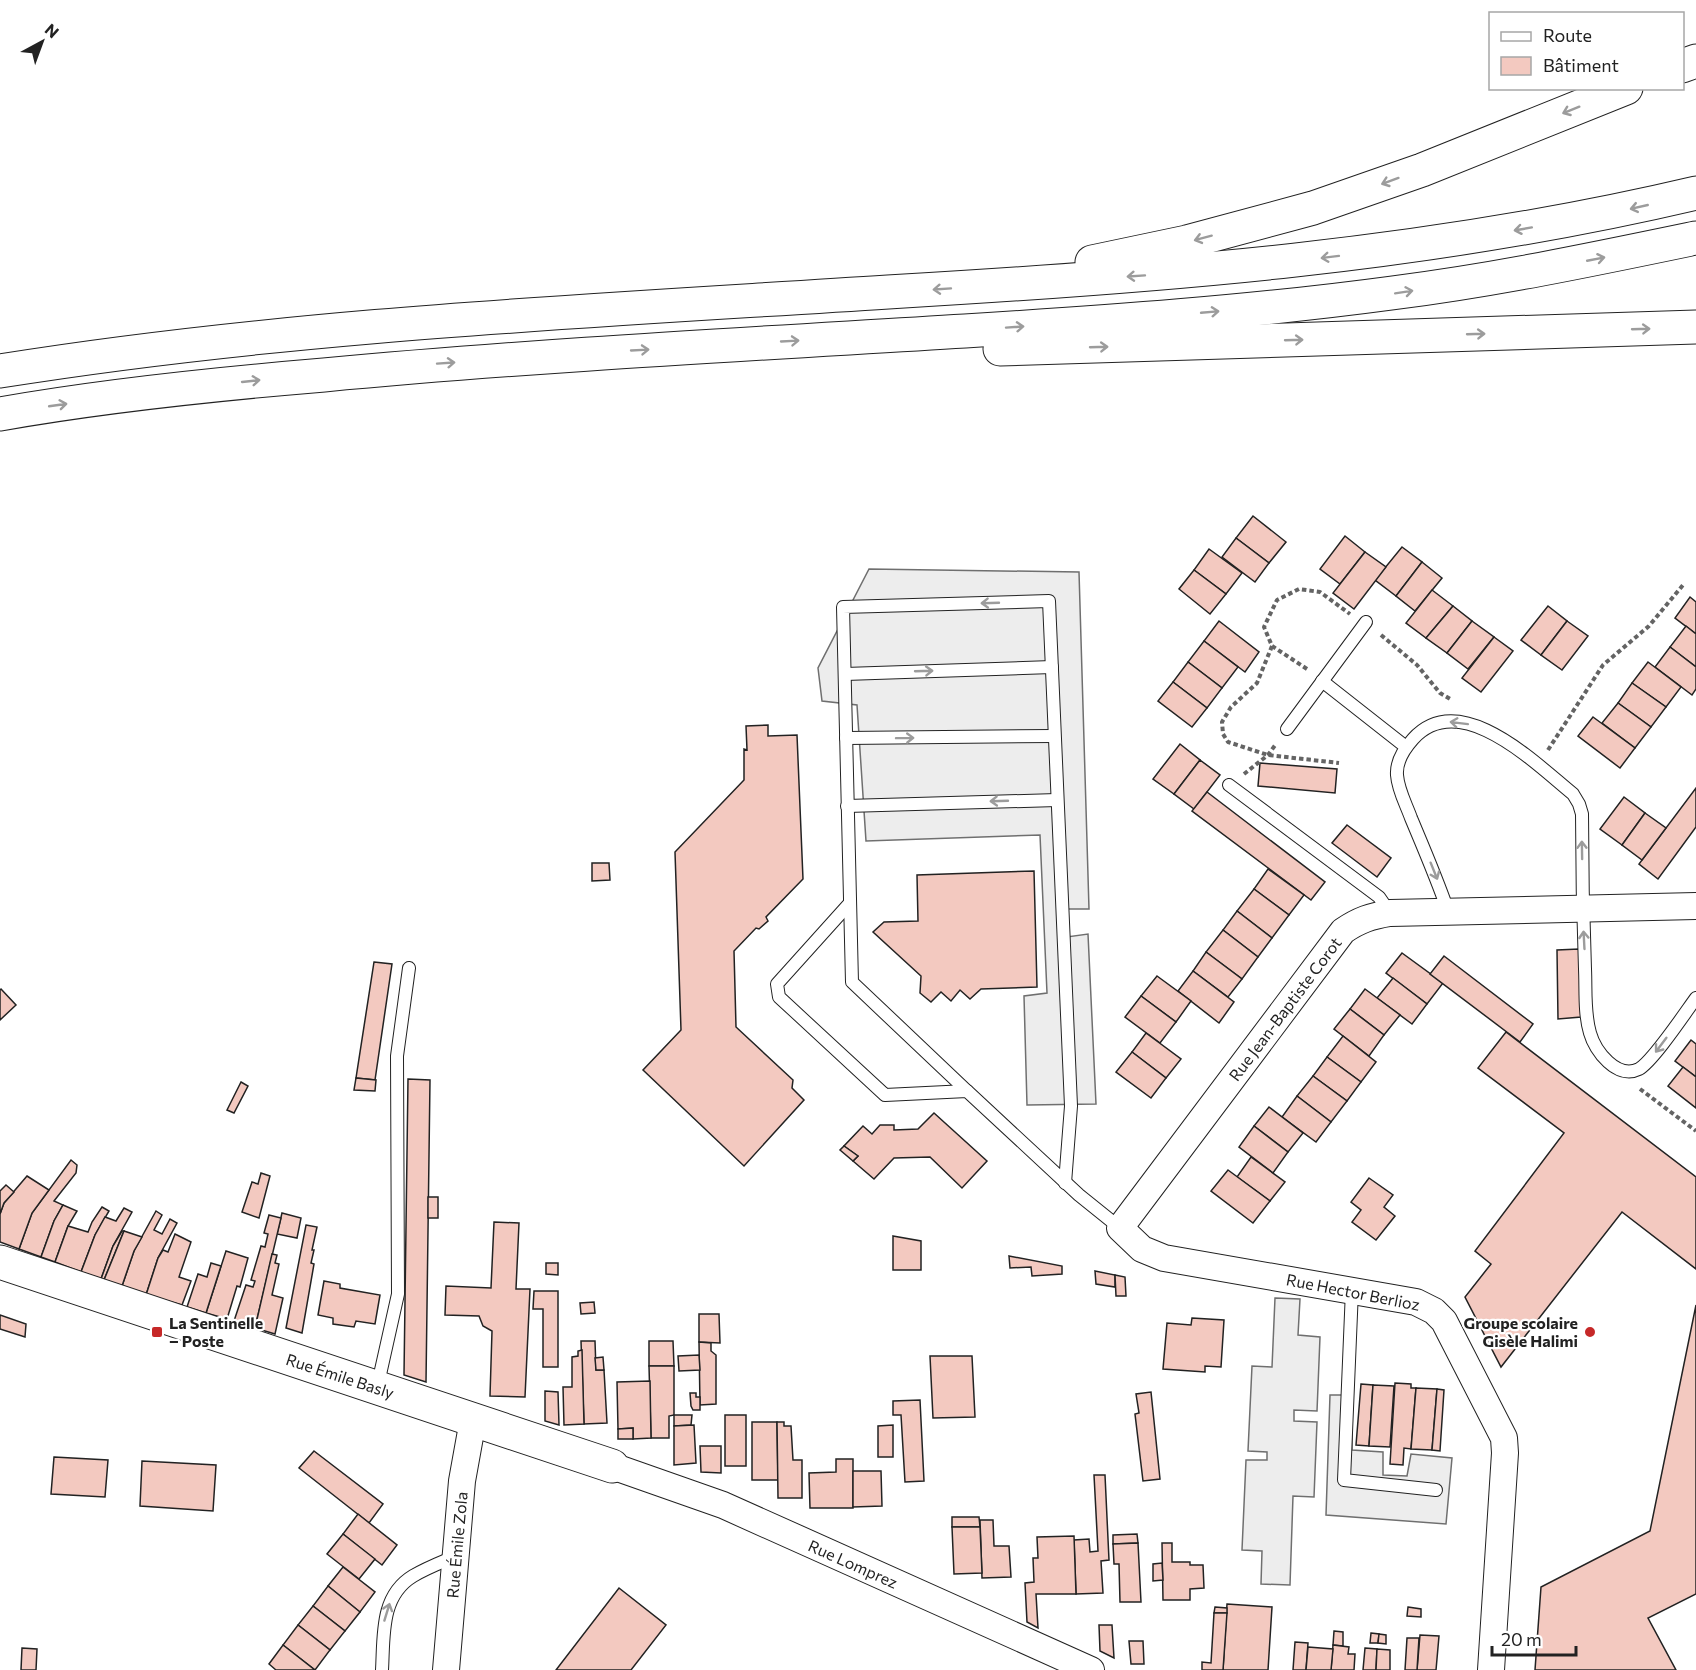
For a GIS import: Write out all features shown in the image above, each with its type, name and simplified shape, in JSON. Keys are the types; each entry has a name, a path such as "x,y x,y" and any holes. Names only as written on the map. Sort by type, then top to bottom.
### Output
{"main road":[{"path":"1006,285 1109,258 1187,243 1313,208 1422,170 1621,90"},
{"path":"0,370 176,346 362,328 538,314 1182,272 1396,249 1581,219 1696,193"},
{"path":"0,414 220,385 412,366 1112,321 1392,294 1508,276 1696,238"},
{"path":"873,337 1006,350 1696,327"},
{"name":"Rue Émile Basly","path":"0,1262 612,1466"}],"street":[{"name":"Rue Jean-Baptiste Corot","path":"1120,1228 1343,932 1364,918 1390,914 1448,911 1696,906"},
{"name":"Rue Hector Berlioz","path":"1120,1228 1142,1249 1164,1258 1416,1302 1429,1308 1448,1326 1502,1432 1505,1453 1491,1670"},
{"name":"Rue Émile Zola","path":"446,1670 462,1481 473,1420"},
{"name":"Rue Lomprez","path":"612,1466 723,1505 1086,1669"}],"lane":[{"path":"1065,1183 1071,1106 1049,602 843,607 852,982 1065,1183 1120,1228"},
{"path":"1287,729 1366,622"},
{"path":"845,674 1052,667"},
{"path":"1322,681 1406,747"},
{"path":"1448,911 1398,783 1397,773 1398,761 1406,747 1425,728 1446,722 1474,725 1493,733 1573,794 1579,804 1582,814 1583,909 1590,1033 1598,1050 1617,1068 1631,1071 1643,1066 1696,998"},
{"path":"846,738 1054,736"},
{"path":"1229,785 1379,897 1390,914"},
{"path":"847,806 1057,800"},
{"path":"849,904 777,984 779,997 885,1095 968,1091"},
{"path":"377,1389 398,1294 397,1056 409,968"},
{"path":"1352,1290 1344,1480 1436,1490"},
{"path":"382,1670 384,1619 394,1594 412,1576 456,1556"}],"path":[{"path":"1537,765 1603,665 1649,626 1683,585"},
{"path":"1322,681 1272,646 1263,627 1277,600 1299,589 1320,592 1345,611 1366,622 1417,665 1440,693 1459,704"},
{"path":"1272,646 1257,683 1231,707 1222,722 1223,734 1228,742 1268,755 1340,763"},
{"path":"1229,785 1268,755 1287,729"},
{"path":"1617,1068 1634,1085 1696,1131"}],"shaded area":[{"path":"869,569 1079,572 1089,909 1064,909 1067,937 1088,934 1096,1104 1027,1105 1024,996 1047,993 1040,835 866,841 857,705 822,701 818,668"},
{"path":"1275,1298 1300,1299 1298,1335 1320,1337 1317,1411 1294,1410 1294,1421 1317,1422 1314,1497 1293,1496 1290,1585 1261,1584 1262,1551 1242,1550 1246,1460 1267,1460 1267,1452 1248,1451 1252,1366 1272,1367"},
{"path":"1330,1395 1352,1395 1352,1450 1383,1452 1383,1475 1407,1476 1411,1454 1452,1458 1446,1524 1326,1515"}],"building":[{"path":"1253,516 1286,542 1269,563 1236,538"},
{"path":"1345,536 1365,552 1340,584 1320,569"},
{"path":"1236,538 1269,563 1255,582 1222,557"},
{"path":"1402,547 1422,562 1396,596 1375,580"},
{"path":"1209,549 1242,573 1226,594 1194,570"},
{"path":"1365,552 1386,567 1354,609 1333,593"},
{"path":"1422,562 1442,578 1415,611 1396,596"},
{"path":"1194,570 1226,594 1210,614 1179,589"},
{"path":"1432,590 1453,606 1426,638 1406,623"},
{"path":"1690,597 1696,602 1696,634 1675,618"},
{"path":"1453,606 1472,621 1447,653 1426,638"},
{"path":"1548,606 1567,621 1541,655 1521,640"},
{"path":"1219,621 1259,652 1245,672 1204,641"},
{"path":"1472,621 1494,637 1468,669 1447,653"},
{"path":"1567,621 1588,636 1562,670 1541,655"},
{"path":"1686,626 1696,634 1696,667 1670,647"},
{"path":"1494,637 1513,651 1481,692 1462,678"},
{"path":"1204,641 1238,667 1222,688 1188,662"},
{"path":"1670,647 1696,667 1696,689 1692,695 1655,667"},
{"path":"1188,662 1222,688 1207,708 1173,682"},
{"path":"1648,662 1681,687 1666,707 1632,683"},
{"path":"1173,682 1207,708 1192,727 1158,701"},
{"path":"1632,683 1666,707 1651,727 1618,703"},
{"path":"1618,703 1651,727 1635,748 1602,723"},
{"path":"1593,717 1635,748 1620,768 1578,736"},
{"path":"768,725 768,736 797,735 803,879 766,917 768,921 759,929 756,928 734,951 736,1027 793,1080 792,1088 804,1100 744,1166 643,1070 681,1030 675,852 744,780 744,749 747,750 746,726"},
{"path":"1180,744 1200,760 1174,794 1153,779"},
{"path":"1200,760 1220,775 1194,809 1174,794"},
{"path":"1260,763 1337,769 1335,793 1258,786"},
{"path":"1696,788 1696,827 1658,879 1639,864"},
{"path":"1207,792 1325,882 1311,900 1192,811"},
{"path":"1624,797 1645,813 1622,845 1600,829"},
{"path":"1645,813 1666,828 1642,860 1622,845"},
{"path":"1347,825 1391,858 1377,877 1332,843"},
{"path":"592,863 609,863 610,880 592,881"},
{"path":"1268,869 1304,895 1289,915 1254,889"},
{"path":"1034,871 1037,987 981,989 970,999 960,990 951,1001 941,992 931,1002 920,993 921,976 873,932 884,922 918,921 917,875"},
{"path":"1254,889 1289,915 1272,938 1237,911"},
{"path":"1237,911 1272,938 1258,957 1223,930"},
{"path":"1223,930 1258,957 1242,979 1206,952"},
{"path":"1579,949 1581,1017 1558,1019 1557,950"},
{"path":"1206,952 1242,979 1228,997 1193,971"},
{"path":"1402,953 1443,983 1427,1004 1386,973"},
{"path":"1444,956 1533,1024 1520,1042 1430,974"},
{"path":"374,962 392,964 375,1080 356,1078"},
{"path":"1193,971 1234,1002 1219,1023 1178,991"},
{"path":"1157,976 1191,1001 1176,1022 1141,996"},
{"path":"1393,978 1427,1004 1412,1024 1377,998"},
{"path":"1365,989 1400,1015 1384,1035 1350,1009"},
{"path":"0,990 16,1005 0,1020"},
{"path":"1141,996 1176,1022 1160,1043 1125,1017"},
{"path":"1350,1009 1384,1035 1369,1056 1334,1029"},
{"path":"1506,1032 1696,1177 1696,1269 1622,1212 1501,1367 1465,1297 1491,1264 1475,1251 1564,1133 1478,1068"},
{"path":"1146,1033 1181,1059 1166,1078 1132,1052"},
{"path":"1343,1036 1376,1062 1361,1082 1327,1057"},
{"path":"1691,1040 1696,1044 1696,1077 1675,1061"},
{"path":"1132,1052 1166,1078 1151,1098 1116,1072"},
{"path":"1327,1057 1361,1082 1347,1101 1313,1076"},
{"path":"1683,1067 1696,1077 1696,1108 1668,1086"},
{"path":"1313,1076 1347,1101 1331,1122 1297,1096"},
{"path":"356,1078 376,1080 375,1091 354,1090"},
{"path":"408,1079 430,1080 426,1382 404,1375"},
{"path":"241,1082 248,1086 234,1113 227,1110"},
{"path":"1297,1096 1331,1122 1316,1142 1282,1117"},
{"path":"1269,1107 1303,1133 1288,1152 1254,1126"},
{"path":"934,1113 987,1161 962,1188 930,1157 894,1158 874,1179 853,1161 858,1156 844,1146 863,1126 872,1134 880,1125 894,1125 894,1130 918,1129"},
{"path":"1254,1126 1288,1152 1273,1173 1239,1147"},
{"path":"844,1146 858,1156 853,1161 840,1150"},
{"path":"1251,1157 1285,1182 1270,1201 1237,1177"},
{"path":"71,1160 77,1165 76,1173 54,1201 63,1205 54,1221 41,1257 19,1249 32,1213"},
{"path":"1228,1170 1270,1201 1253,1223 1211,1191"},
{"path":"261,1173 270,1176 259,1218 242,1212 252,1182 258,1184"},
{"path":"27,1176 49,1190 32,1213 19,1249 0,1242 0,1214 4,1203"},
{"path":"1369,1178 1393,1195 1384,1207 1395,1216 1376,1240 1352,1222 1361,1210 1351,1202"},
{"path":"6,1185 14,1192 4,1203 0,1214 0,1191"},
{"path":"428,1197 438,1197 438,1218 428,1218"},
{"path":"63,1205 77,1211 68,1226 55,1262 41,1257 54,1221"},
{"path":"102,1207 109,1211 95,1235 81,1272 55,1262 68,1226 88,1232"},
{"path":"124,1208 132,1212 113,1246 101,1279 81,1272 95,1235 105,1217 116,1221"},
{"path":"156,1211 162,1215 154,1230 162,1234 170,1219 177,1223 158,1258 146,1295 122,1286 134,1251"},
{"path":"282,1213 301,1218 297,1238 277,1234"},
{"path":"269,1215 281,1218 255,1328 234,1321 246,1285 253,1287 255,1281 251,1280 261,1246 265,1247 268,1234 264,1233"},
{"path":"494,1222 519,1223 516,1289 530,1289 525,1397 490,1396 492,1331 483,1326 479,1316 445,1315 446,1286 491,1288"},
{"path":"306,1225 317,1227 312,1250 314,1250 311,1263 314,1264 302,1333 286,1328"},
{"path":"124,1231 104,1280 101,1279 113,1246"},
{"path":"124,1231 142,1237 134,1251 122,1286 104,1280"},
{"path":"175,1234 191,1242 179,1277 191,1281 182,1305 146,1295 158,1258 163,1250 168,1252"},
{"path":"893,1236 921,1241 921,1270 893,1270"},
{"path":"226,1251 248,1258 240,1287 237,1286 227,1319 206,1313"},
{"path":"272,1254 277,1255 275,1263 279,1264 272,1295 283,1298 275,1334 255,1328"},
{"path":"1009,1256 1062,1266 1062,1274 1032,1276 1031,1267 1010,1268"},
{"path":"211,1263 221,1266 206,1313 187,1307 198,1274 207,1277"},
{"path":"546,1263 558,1263 558,1275 546,1274"},
{"path":"1095,1271 1115,1275 1115,1287 1096,1284"},
{"path":"1115,1275 1125,1277 1126,1296 1116,1296"},
{"path":"324,1281 340,1284 340,1288 380,1295 375,1324 356,1321 354,1327 333,1324 333,1318 318,1315"},
{"path":"534,1291 558,1291 558,1367 543,1367 543,1309 533,1309"},
{"path":"594,1302 595,1313 581,1314 580,1303"},
{"path":"1696,1305 1696,1594 1648,1618 1676,1670 1535,1670 1541,1587 1650,1531"},
{"path":"699,1314 719,1314 720,1343 699,1342"},
{"path":"0,1315 26,1324 25,1337 0,1329"},
{"path":"1192,1318 1224,1320 1221,1367 1205,1366 1205,1372 1163,1369 1167,1323 1191,1325"},
{"path":"581,1341 595,1341 596,1370 604,1370 607,1423 584,1424"},
{"path":"649,1341 673,1341 674,1366 649,1366"},
{"path":"699,1342 711,1343 711,1351 716,1355 716,1404 700,1405"},
{"path":"582,1350 584,1424 564,1425 563,1387 572,1387 572,1357 578,1356 578,1351"},
{"path":"699,1355 700,1370 679,1371 678,1356"},
{"path":"930,1356 972,1356 975,1417 933,1418"},
{"path":"603,1357 604,1370 596,1370 595,1358"},
{"path":"649,1366 674,1366 674,1415 669,1416 669,1438 651,1438"},
{"path":"650,1381 651,1438 633,1439 633,1428 618,1429 617,1382"},
{"path":"1395,1383 1411,1384 1411,1388 1416,1388 1411,1449 1404,1448 1403,1465 1390,1464"},
{"path":"1361,1384 1373,1385 1369,1446 1356,1445"},
{"path":"1373,1385 1394,1386 1390,1447 1369,1446"},
{"path":"1416,1388 1437,1389 1432,1450 1411,1449"},
{"path":"1437,1389 1444,1390 1440,1451 1432,1450"},
{"path":"545,1391 558,1392 559,1425 545,1421"},
{"path":"1151,1392 1160,1479 1143,1481 1135,1414 1139,1413 1136,1394"},
{"path":"690,1393 696,1393 696,1397 700,1397 700,1410 693,1410"},
{"path":"920,1400 924,1481 905,1482 901,1415 893,1415 893,1401"},
{"path":"674,1415 692,1415 691,1425 674,1426"},
{"path":"725,1415 746,1415 746,1466 725,1466"},
{"path":"752,1422 777,1422 778,1480 752,1480"},
{"path":"777,1422 784,1422 784,1426 791,1426 793,1460 802,1460 802,1498 778,1498"},
{"path":"694,1425 696,1463 674,1465 674,1426"},
{"path":"893,1425 893,1457 878,1457 878,1426"},
{"path":"633,1428 633,1439 618,1439 618,1429"},
{"path":"700,1446 721,1446 721,1473 701,1472"},
{"path":"314,1451 383,1504 369,1523 299,1468"},
{"path":"54,1457 108,1460 105,1497 51,1494"},
{"path":"836,1459 853,1459 853,1508 810,1508 809,1473 836,1472"},
{"path":"142,1461 216,1465 213,1511 140,1506"},
{"path":"853,1471 881,1471 882,1506 853,1507"},
{"path":"1094,1475 1105,1475 1109,1560 1101,1561 1103,1593 1076,1594 1074,1540 1089,1539 1090,1552 1098,1551"},
{"path":"358,1514 397,1545 382,1565 343,1534"},
{"path":"952,1517 979,1517 980,1527 952,1527"},
{"path":"980,1520 993,1520 994,1546 1009,1546 1011,1577 982,1578"},
{"path":"952,1527 980,1527 982,1573 954,1574"},
{"path":"343,1534 375,1559 359,1579 327,1554"},
{"path":"1137,1534 1138,1543 1113,1544 1113,1535"},
{"path":"1074,1536 1076,1594 1036,1594 1038,1628 1027,1622 1025,1583 1034,1582 1033,1558 1038,1558 1037,1537"},
{"path":"1138,1543 1141,1602 1120,1602 1119,1564 1114,1564 1113,1544"},
{"path":"1162,1543 1172,1543 1172,1562 1203,1565 1204,1588 1190,1589 1190,1600 1163,1600"},
{"path":"1162,1563 1163,1580 1153,1581 1153,1564"},
{"path":"343,1567 375,1592 360,1612 328,1586"},
{"path":"328,1586 360,1612 345,1631 313,1606"},
{"path":"619,1588 666,1625 631,1670 556,1670"},
{"path":"1227,1604 1272,1607 1268,1670 1223,1670"},
{"path":"313,1606 345,1631 330,1650 298,1625"},
{"path":"1215,1607 1227,1608 1227,1613 1214,1613"},
{"path":"1408,1607 1421,1609 1421,1617 1407,1616"},
{"path":"1214,1613 1227,1613 1223,1670 1202,1670 1202,1662 1211,1663"},
{"path":"298,1625 330,1650 315,1670 283,1645"},
{"path":"1099,1625 1112,1625 1114,1658 1100,1651"},
{"path":"1334,1631 1343,1632 1343,1646 1333,1645"},
{"path":"1371,1633 1379,1634 1378,1643 1370,1643"},
{"path":"1379,1634 1386,1635 1386,1644 1378,1643"},
{"path":"1420,1635 1439,1636 1436,1670 1417,1670"},
{"path":"1407,1638 1419,1638 1417,1670 1405,1670"},
{"path":"1129,1641 1143,1641 1144,1664 1131,1664"},
{"path":"1295,1642 1308,1643 1306,1670 1293,1670"},
{"path":"283,1645 315,1670 276,1670 269,1664"},
{"path":"1333,1645 1349,1647 1348,1654 1355,1654 1354,1670 1331,1670"},
{"path":"1308,1647 1333,1649 1331,1670 1306,1670"},
{"path":"22,1648 37,1649 36,1670 21,1670"},
{"path":"1365,1648 1377,1649 1376,1670 1363,1670"},
{"path":"1377,1649 1390,1650 1390,1670 1376,1670"}],"place":[{"name":"La Sentinelle – Poste","path":"157,1332"},
{"name":"Groupe scolaire Gisèle Halimi","path":"1590,1332"}]}
